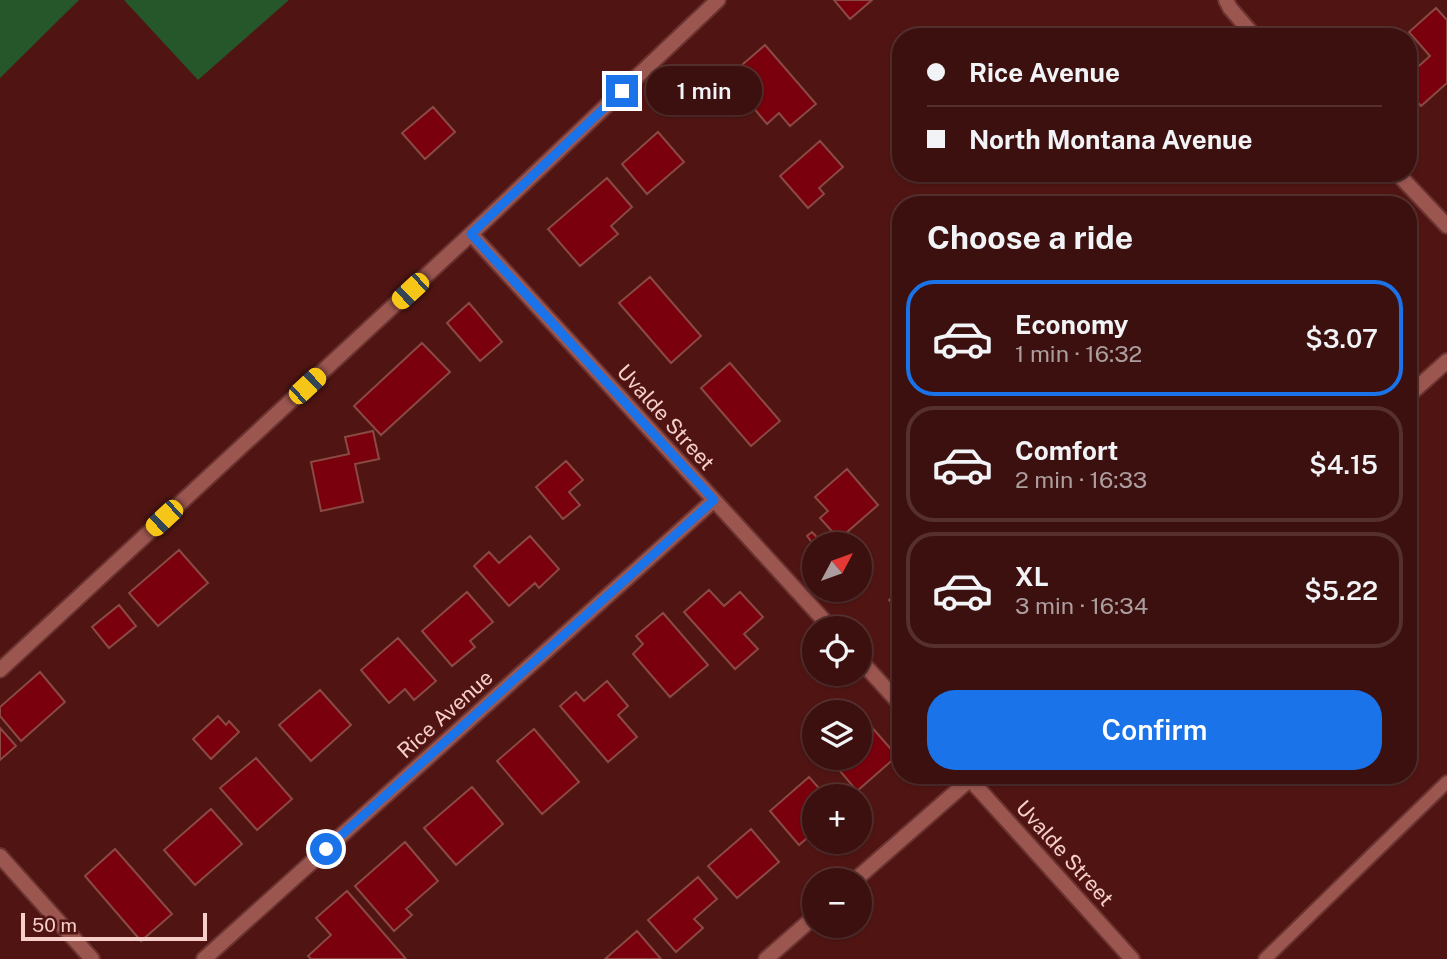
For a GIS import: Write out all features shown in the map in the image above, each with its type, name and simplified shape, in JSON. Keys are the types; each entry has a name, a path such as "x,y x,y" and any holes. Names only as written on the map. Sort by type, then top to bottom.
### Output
{"street":[{"path":"0,670 471,234 718,0"},
{"path":"1226,0 1247,28"},
{"path":"1405,182 1447,226"},
{"name":"Uvalde Street","path":"471,234 820,616"},
{"path":"1417,388 1447,361"},
{"name":"Rice Avenue","path":"204,959 714,500"},
{"path":"872,673 892,695"},
{"path":"868,868 962,784"},
{"name":"Uvalde Street","path":"976,784 1132,959"},
{"path":"0,856 92,959"},
{"path":"766,959 802,928"}],"lane":[{"path":"1265,959 1447,782"}],"green space":[{"path":"0,0 79,0 0,78"},
{"path":"124,0 289,0 198,80"}],"building":[{"path":"834,0 872,0 850,19"},
{"path":"1436,8 1447,20 1447,83 1421,106 1417,101 1417,68 1430,56 1417,41 1417,28 1414,28"},
{"path":"765,45 816,104 790,126 779,113 767,124 747,100 757,91 749,82 740,90 728,77"},
{"path":"433,107 455,132 425,159 402,133"},
{"path":"658,132 684,162 647,194 622,164"},
{"path":"820,141 843,167 819,188 824,194 808,208 780,176"},
{"path":"607,178 632,207 611,226 618,234 580,266 548,229"},
{"path":"650,277 701,336 671,363 619,303"},
{"path":"469,303 502,342 480,361 447,323"},
{"path":"422,343 450,372 381,435 354,406"},
{"path":"730,363 780,421 751,446 701,388"},
{"path":"373,431 379,459 355,464 363,502 321,511 311,462 349,454 345,437"},
{"path":"566,461 583,480 569,492 580,505 563,519 536,487"},
{"path":"847,469 878,505 847,532 833,532 820,518 828,511 815,497"},
{"path":"530,536 559,569 539,588 535,583 509,606 474,566 489,552 499,563"},
{"path":"179,550 208,583 158,626 129,593"},
{"path":"709,590 724,606 740,592 763,617 744,634 758,649 735,669 684,612"},
{"path":"467,592 493,622 470,641 475,647 452,666 422,631"},
{"path":"119,605 136,626 109,648 92,627"},
{"path":"663,613 708,665 670,697 633,654 643,644 636,636"},
{"path":"398,638 436,681 414,700 405,689 389,703 361,670"},
{"path":"40,672 65,702 21,741 0,716 0,707"},
{"path":"607,681 628,706 618,715 637,737 608,762 560,706 576,692 584,701"},
{"path":"320,690 351,725 311,761 279,725"},
{"path":"218,716 226,725 229,721 239,732 211,759 193,739"},
{"path":"0,728 16,746 0,760"},
{"path":"872,728 892,750 892,760 865,784 851,784 839,770 872,770"},
{"path":"534,729 579,782 542,814 497,761"},
{"path":"256,758 292,799 257,830 220,788"},
{"path":"809,777 815,784 802,784 802,842 799,845 770,811"},
{"path":"472,787 503,824 456,865 424,828"},
{"path":"211,809 242,844 195,885 164,850"},
{"path":"751,829 779,862 737,898 708,866"},
{"path":"405,842 438,881 406,909 412,915 394,931 355,886"},
{"path":"115,849 172,914 141,941 85,876"},
{"path":"698,877 717,899 694,919 703,928 676,952 648,920"},
{"path":"347,891 406,959 311,959 308,956 331,935 316,918"},
{"path":"637,931 661,959 605,959"}],"route":[{"path":"326,849 714,500 471,234 622,91"}]}
